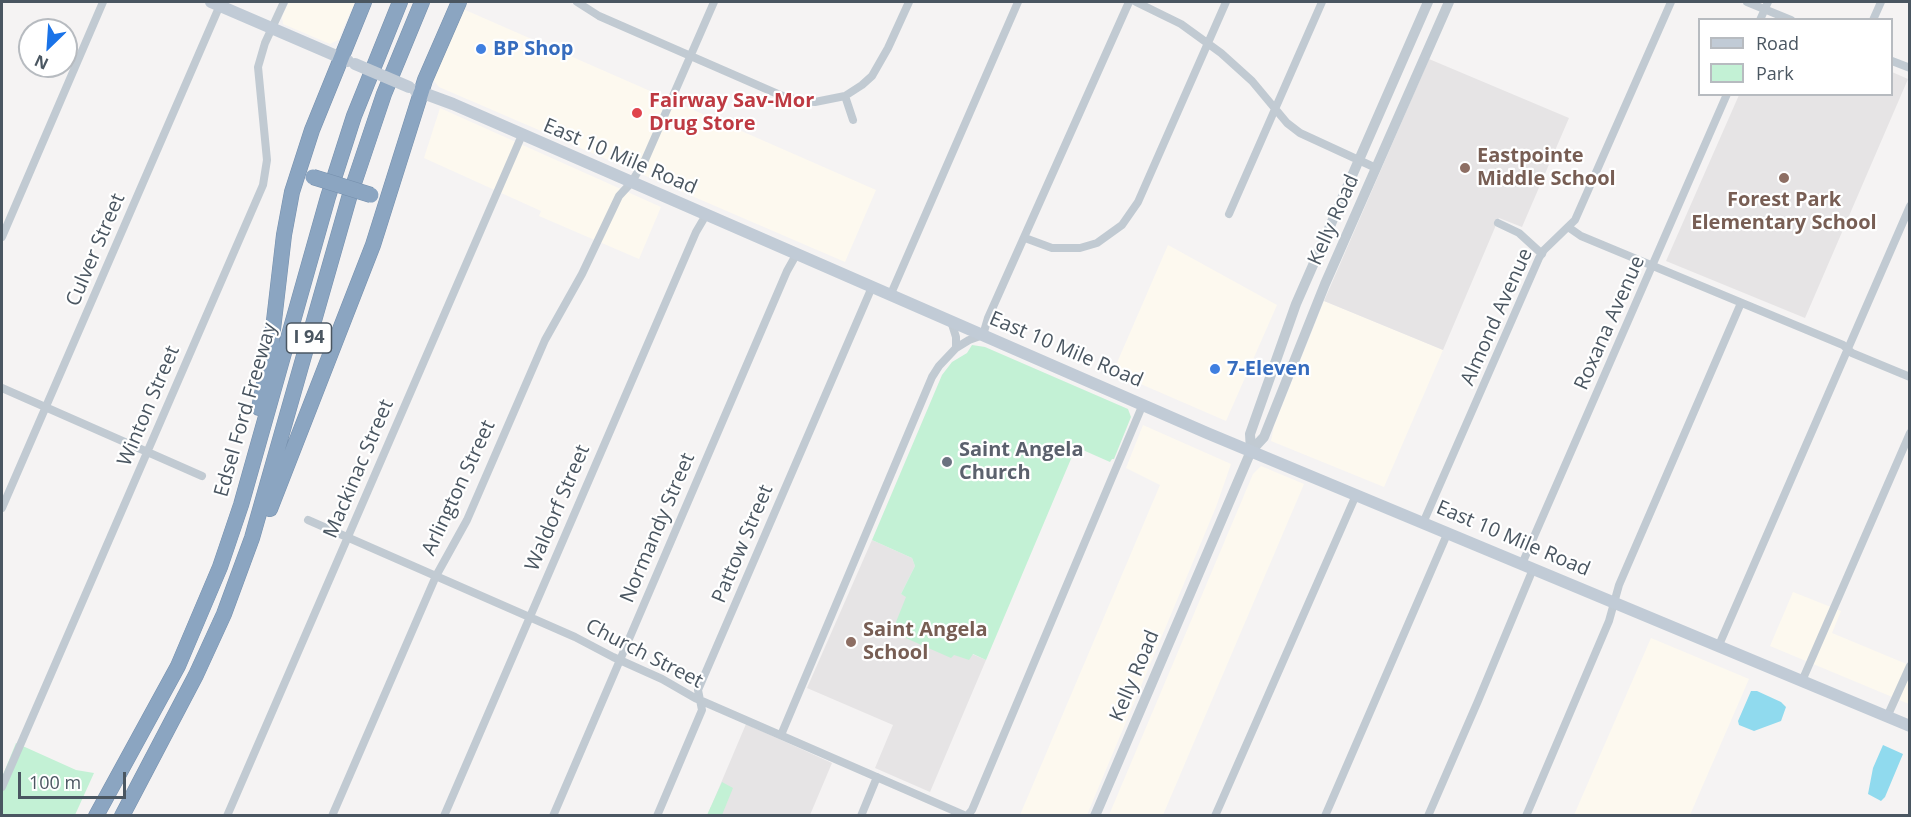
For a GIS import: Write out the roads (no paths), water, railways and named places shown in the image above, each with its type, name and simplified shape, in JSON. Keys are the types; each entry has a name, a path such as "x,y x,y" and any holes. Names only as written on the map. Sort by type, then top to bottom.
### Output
{"highway":[{"path":"203,610 263,392 273,338 286,220 301,163 340,58 364,2"},
{"name":"Edsel Ford Freeway","path":"96,816 162,698 203,610 242,505 331,187 358,106 400,2"},
{"name":"Edsel Ford Freeway","path":"122,816 196,675 224,614 252,538 349,198 395,64 422,2"},
{"path":"196,675 216,646 231,614 368,259 391,190 415,90 459,2"},
{"path":"301,163 306,172 314,177 371,195 381,196 391,190"}],"main road":[{"name":"East 10 Mile Road","path":"215,3 1251,451 1910,726"}],"street":[{"path":"2,237 103,2"},
{"name":"Winton Street","path":"2,787 263,185 267,160 258,75 260,59 284,2"},
{"path":"577,2 599,16 789,98 815,102 844,96 862,85 879,66 909,2"},
{"name":"Arlington Street","path":"332,816 435,576 467,520 545,340 582,274 619,196 631,183 654,140 714,2"},
{"path":"890,296 1018,2"},
{"path":"781,735 932,377 956,348 984,335 988,318 1129,2"},
{"path":"1136,2 1170,18 1208,43 1252,81 1287,123 1300,133 1376,168"},
{"path":"1025,238 1052,248 1080,248 1097,243 1122,225 1138,202 1226,2"},
{"path":"1229,214 1323,2"},
{"name":"Kelly Road","path":"1251,451 1250,434 1296,304 1428,2"},
{"name":"Kelly Road","path":"1095,816 1251,451 1263,437 1325,284 1449,2"},
{"name":"Almond Avenue","path":"1423,523 1542,254 1575,220 1580,211 1671,2"},
{"path":"1747,2 1766,5 1788,18"},
{"path":"1874,18 1881,2"},
{"name":"Culver Street","path":"2,508 215,3"},
{"path":"1893,61 1910,68"},
{"path":"844,96 853,120"},
{"name":"Roxana Avenue","path":"1428,816 1478,701 1527,566 1652,266 1726,96"},
{"name":"Mackinac Street","path":"227,816 522,135"},
{"path":"1719,645 1910,206"},
{"name":"Waldorf Street","path":"444,816 696,232 706,215"},
{"path":"1498,223 1519,233 1542,254"},
{"path":"1568,227 1578,235 1843,345 1852,353 1910,377"},
{"path":"1322,242 1330,238 1335,244 1323,274 1325,284"},
{"name":"Normandy Street","path":"553,816 787,271 796,255"},
{"name":"Pattow Street","path":"657,816 702,710 698,690 872,287"},
{"path":"1526,816 1610,621 1619,585 1741,303"},
{"path":"1294,363 1286,362 1283,357 1295,325 1296,304"},
{"path":"951,321 956,337 956,348"},
{"path":"2,388 202,476"},
{"path":"966,816 972,810 1143,404"},
{"path":"1802,681 1910,432"},
{"path":"1215,816 1356,495"},
{"name":"Church Street","path":"308,520 575,637 619,660 651,673 700,701 966,816"},
{"path":"1325,816 1448,532"},
{"path":"1887,717 1910,666"},
{"path":"861,816 877,777"}],"water":[{"path":"1751,691 1757,691 1781,702 1786,707 1781,721 1754,731 1739,725 1738,721"},
{"path":"1883,745 1903,754 1885,797 1881,801 1868,794 1873,768"}],"place":[{"name":"BP Shop","path":"481,49"},
{"name":"Fairway Sav-Mor Drug Store","path":"637,113"},
{"name":"Eastpointe Middle School","path":"1465,168"},
{"name":"Forest Park Elementary School","path":"1784,178"},
{"name":"7-Eleven","path":"1215,369"},
{"name":"Saint Angela Church","path":"947,462"},
{"name":"Saint Angela School","path":"851,642"}]}
